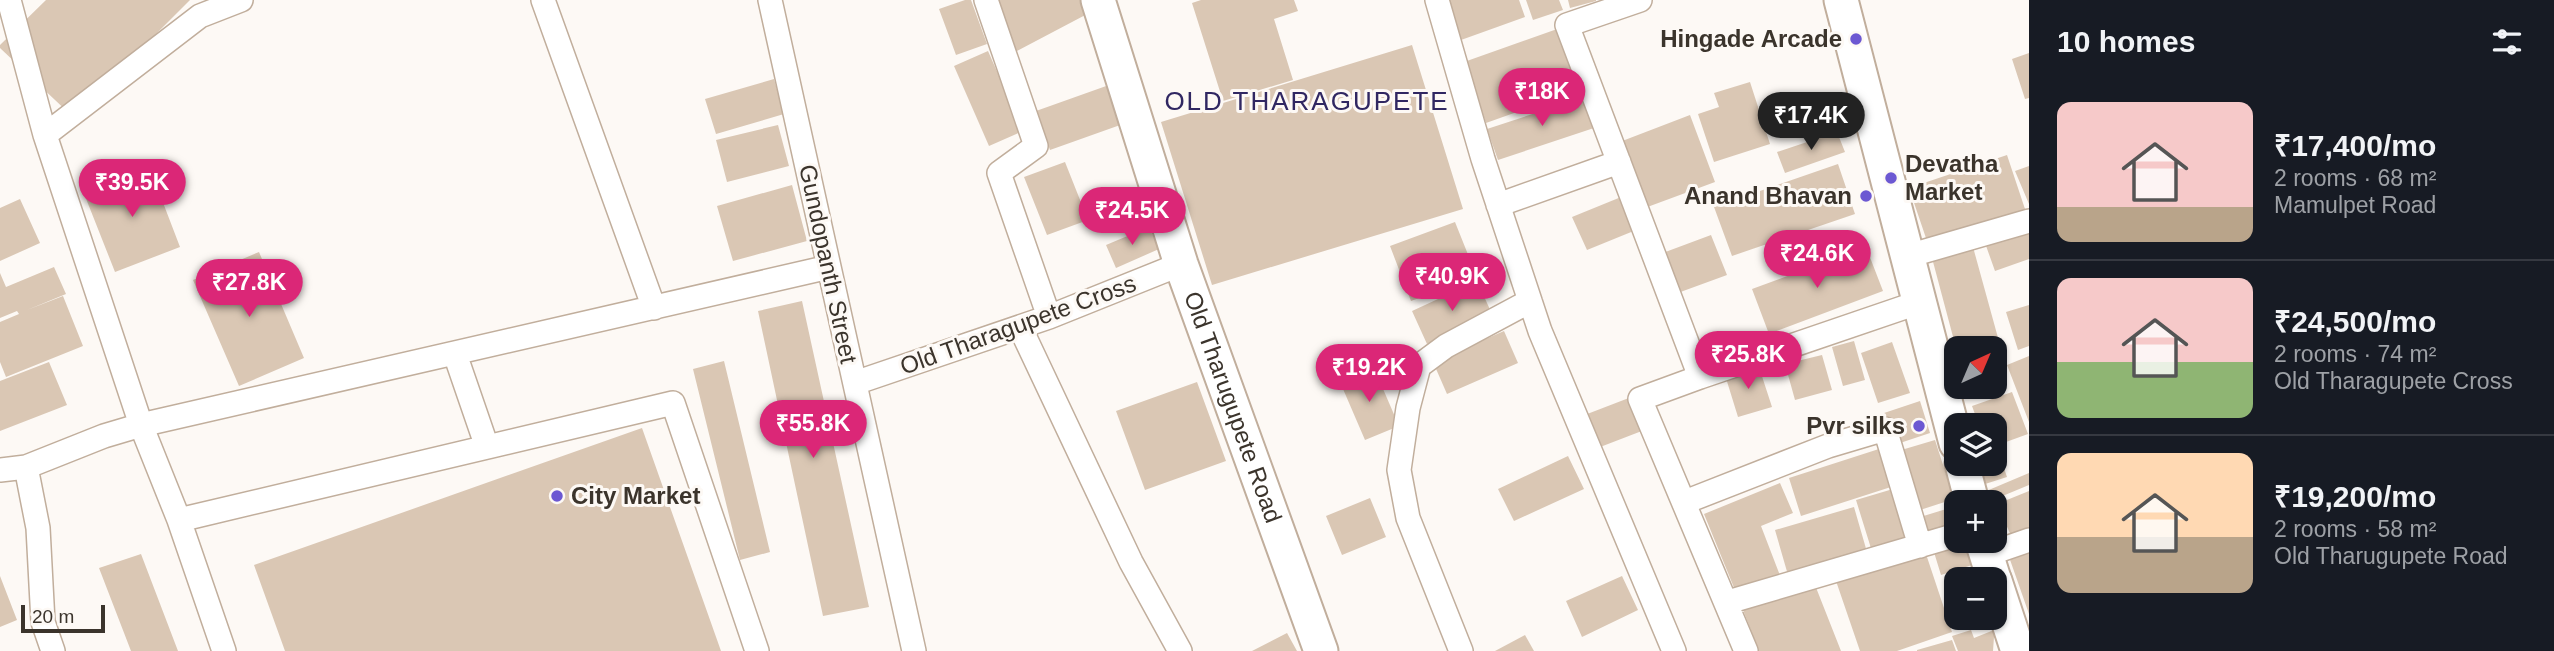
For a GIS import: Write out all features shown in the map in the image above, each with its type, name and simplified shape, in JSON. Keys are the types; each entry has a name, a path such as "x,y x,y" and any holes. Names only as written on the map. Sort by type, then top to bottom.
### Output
{"street":[{"path":"9,0 45,135 141,425 179,520 224,651"},
{"path":"45,135 200,16 241,0"},
{"path":"543,0 654,308"},
{"name":"Gundopanth Street","path":"770,0 914,651"},
{"path":"986,0 1036,146 999,173 1049,317"},
{"name":"Old Tharugupete Road","path":"1098,0 1181,264 1321,651"},
{"path":"1437,0 1498,205 1540,331 1674,651"},
{"path":"1640,0 1567,25 1700,377"},
{"path":"1841,0 1948,413"},
{"path":"1498,205 1619,162"},
{"path":"1908,256 2029,221"},
{"name":"Old Tharagupete Cross","path":"855,383 1049,317 1181,264"},
{"path":"0,470 26,467 104,436 141,425 829,267"},
{"path":"1461,651 1408,518 1399,470 1408,408 1419,366 1446,346 1530,301"},
{"path":"1746,651 1728,602 1640,398 1920,302"},
{"path":"1020,327 1130,562 1180,651"},
{"path":"454,354 487,447"},
{"path":"179,520 673,403 757,651"},
{"path":"1685,502 1828,446 1885,429 1920,546"},
{"path":"26,467 38,528 43,622 53,651"},
{"path":"1728,602 1944,539"},
{"path":"2018,651 1990,564 2029,541"}],"building":[{"path":"46,0 190,0 73,117 0,48"},
{"path":"971,0 987,44 956,55 939,9"},
{"path":"997,0 1084,0 1091,12 1015,52"},
{"path":"1201,0 1294,0 1298,11 1274,19 1293,80 1223,101 1192,3"},
{"path":"1446,0 1519,0 1525,17 1461,40"},
{"path":"1526,0 1559,0 1563,10 1533,20"},
{"path":"1568,0 1596,0 1596,1 1570,8"},
{"path":"1560,28 1582,89 1486,123 1464,62"},
{"path":"1412,45 1463,209 1212,285 1161,122"},
{"path":"988,51 1023,131 989,146 954,66"},
{"path":"2029,53 2029,98 2025,99 2012,59"},
{"path":"774,79 784,114 716,134 705,99"},
{"path":"1750,82 1770,144 1714,162 1698,114 1719,107 1714,93"},
{"path":"1109,85 1123,124 1050,150 1036,111"},
{"path":"1587,96 1597,127 1498,160 1487,129"},
{"path":"1690,115 1715,182 1642,209 1617,143"},
{"path":"778,125 789,166 727,182 716,140"},
{"path":"1837,132 1845,152 1785,173 1777,152"},
{"path":"2007,155 2026,212 1928,244 1909,188"},
{"path":"1065,162 1088,220 1047,235 1024,177"},
{"path":"1838,164 1855,214 1732,256 1714,207"},
{"path":"149,166 180,247 115,272 83,191"},
{"path":"2029,166 2029,204 2015,171"},
{"path":"792,185 807,241 733,261 717,206"},
{"path":"1626,195 1641,228 1587,250 1572,217"},
{"path":"20,199 40,243 0,261 0,208"},
{"path":"1455,222 1477,277 1411,301 1390,246"},
{"path":"1149,227 1159,249 1116,268 1106,245"},
{"path":"2029,227 2029,259 1995,271 1985,243"},
{"path":"1711,235 1727,275 1675,294 1660,254"},
{"path":"1866,247 1883,291 1769,334 1752,289"},
{"path":"1973,247 1998,336 1953,336 1932,258"},
{"path":"259,252 304,358 239,386 193,280"},
{"path":"54,267 66,294 27,310 63,296 83,346 6,377 0,362 0,322 19,314 17,311 0,318 0,273 6,287"},
{"path":"1477,281 1492,314 1427,344 1412,311"},
{"path":"802,301 869,607 823,616 758,311"},
{"path":"2029,305 2029,346 2018,350 2006,312"},
{"path":"1504,331 1518,363 1447,394 1433,362"},
{"path":"1854,341 1865,380 1843,386 1832,347"},
{"path":"1892,342 1910,393 1878,403 1861,353"},
{"path":"1822,355 1832,390 1795,400 1785,364"},
{"path":"2029,356 2029,422 2007,365"},
{"path":"724,361 770,552 740,560 693,369"},
{"path":"49,362 67,405 0,431 0,381"},
{"path":"1758,364 1772,407 1738,417 1725,375"},
{"path":"1374,368 1399,426 1365,440 1340,382"},
{"path":"1197,382 1226,461 1145,490 1116,411"},
{"path":"2012,392 2028,434 2007,442 2007,413 1975,413 1972,406 1992,399 2007,399 2007,394"},
{"path":"1634,396 1647,429 1595,449 1582,416"},
{"path":"1920,401 1930,433 1894,445 1884,413"},
{"name":"City Market","path":"642,428 721,651 285,651 254,565"},
{"path":"1935,440 1944,476 1947,476 1951,490 1944,490 1944,502 1917,511 1898,451"},
{"path":"1882,448 1894,486 1801,516 1789,478"},
{"path":"1568,456 1584,489 1514,521 1498,489"},
{"path":"2029,473 2029,485 2007,494 2007,490 1989,490"},
{"path":"1979,476 2007,476 2007,477 1982,485"},
{"path":"1780,483 1793,513 1761,526 1781,578 1737,595 1704,514"},
{"path":"1893,489 1911,548 1874,558 1856,500"},
{"path":"2029,491 2029,531 2012,538 2007,527 2007,500"},
{"path":"1370,498 1386,537 1342,555 1326,516"},
{"path":"1854,507 1867,552 1788,575 1775,530"},
{"path":"1944,510 1944,534 1924,540 1917,518"},
{"path":"1944,546 1944,553 1968,553 1972,565 1944,567 1944,574 1941,575 1933,549"},
{"path":"2029,547 2029,614 2008,554"},
{"path":"1925,551 1944,608 1944,630 1952,632 1897,651 1860,651 1836,581"},
{"path":"141,554 178,651 131,651 99,568"},
{"path":"0,576 17,620 0,627"},
{"path":"1622,576 1638,610 1582,637 1566,601"},
{"path":"1815,585 1841,651 1759,651 1743,610"},
{"path":"1971,630 1974,638 1994,630 1997,636 1994,637 1993,651 1958,651 1952,636"},
{"path":"1287,633 1297,651 1252,651"},
{"path":"1525,635 1534,651 1495,651"},
{"path":"1952,640 1956,651 1917,651 1917,650"}],"place":[{"name":"Hingade Arcade","path":"1856,39"},
{"name":"Devatha Market","path":"1891,178"},
{"name":"Anand Bhavan","path":"1866,196"},
{"name":"Pvr silks","path":"1919,426"},
{"name":"City Market","path":"557,496"}],"district":[{"name":"OLD THARAGUPETE","path":"1307,101"}]}
